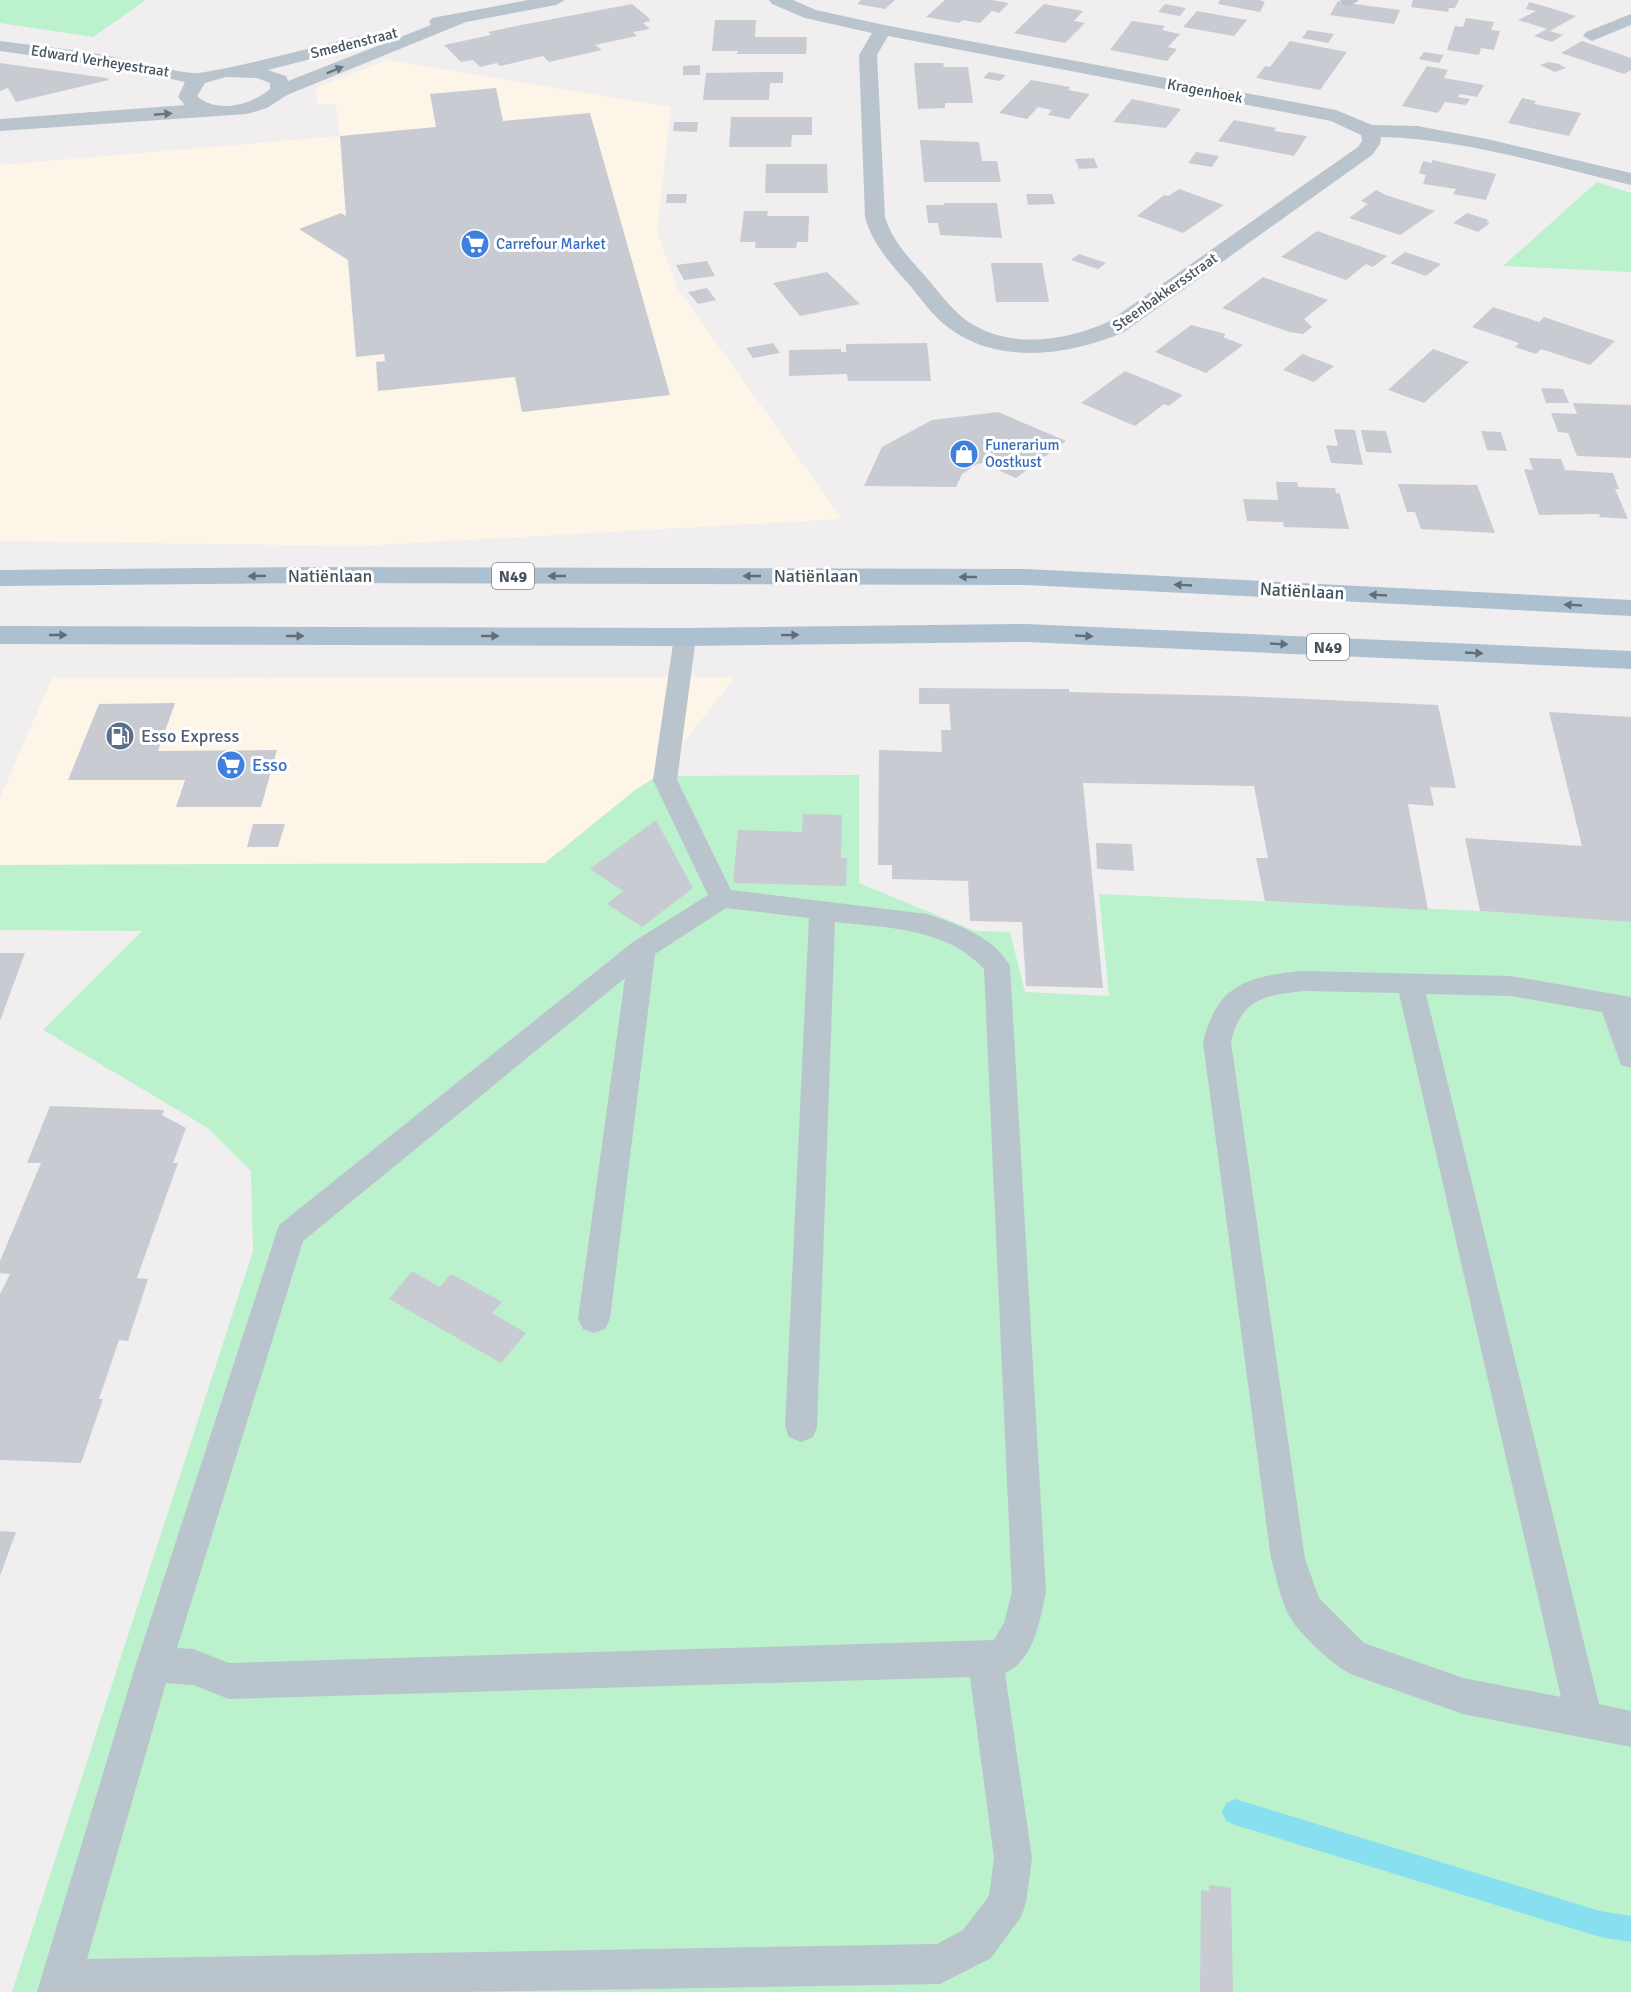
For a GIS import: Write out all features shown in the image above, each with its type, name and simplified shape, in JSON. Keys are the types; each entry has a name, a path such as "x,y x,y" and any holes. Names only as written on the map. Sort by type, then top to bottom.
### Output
{"main road":[{"name":"Natiënlaan","path":"0,578 314,575 1027,577 1631,608"},
{"name":"N49","path":"0,635 685,637 1026,633 1631,660"}],"street":[{"name":"Smedenstraat","path":"251,70 268,63 431,23 459,20 556,0"},
{"name":"Kragenhoek","path":"778,0 811,14 884,30 1336,116 1369,131 1418,132 1487,145 1631,179"},
{"path":"1592,36 1631,19"},
{"name":"Smedenstraat","path":"210,109 231,110 256,106 267,102 280,91 459,20"},
{"name":"Steenbakkersstraat","path":"884,30 872,44 868,55 875,217 878,230 886,245 950,318 976,333 1012,344 1053,346 1072,343 1116,327 1365,151 1373,138 1369,131"},
{"name":"Edward Verheyestraat","path":"0,46 109,61 194,85"},
{"path":"0,114 33,108 128,104 194,85 224,72 251,70 272,75 279,80 280,91"},
{"path":"194,85 191,102 210,109"},
{"path":"0,125 210,109"}],"lane":[{"path":"685,637 664,780 722,898"},
{"path":"154,1665 193,1667 229,1681 985,1659 1005,1654 1020,1629 1029,1592 997,966 985,952 964,939 927,924 722,898 642,949 290,1234 154,1665 59,1986 940,1964 977,1944 1007,1903 1013,1858 985,1659"},
{"path":"801,1427 822,911"},
{"path":"594,1319 642,949"},
{"path":"1631,1057 1622,1005 1512,986 1304,981 1269,984 1247,993 1223,1018 1217,1042 1288,1559 1305,1609 1353,1657 1463,1696 1631,1729"},
{"path":"1410,984 1584,1719"}],"shaded area":[{"path":"387,60 671,107 657,231 677,288 842,519 360,546 0,541 0,165 340,136 336,104 317,105 316,88"},
{"path":"735,677 657,776 634,791 545,863 0,865 0,798 52,678"}],"green space":[{"path":"0,0 146,0 93,37 0,23"},
{"path":"1597,182 1631,193 1631,272 1503,266"},
{"path":"859,775 859,883 975,931 1010,932 1025,992 1109,996 1099,894 1480,911 1631,922 1631,1992 12,1992 253,1251 251,1171 208,1128 43,1030 142,931 0,930 0,865 545,863 634,791 657,776"}],"building":[{"path":"861,0 895,0 885,9 857,4"},
{"path":"945,0 992,0 1009,3 999,13 992,11 980,23 963,20 959,23 926,17"},
{"path":"1220,0 1265,2 1260,12 1218,4"},
{"path":"1413,0 1459,0 1455,8 1449,8 1448,12 1411,7"},
{"path":"1338,1 1400,10 1394,24 1330,15"},
{"path":"1529,2 1576,16 1550,31 1563,35 1552,42 1534,36 1547,29 1518,20 1536,11 1526,9"},
{"path":"632,4 649,18 650,21 643,23 650,29 633,32 637,36 595,45 602,50 549,62 543,56 500,66 497,63 480,67 473,60 461,62 444,45 491,35 488,32"},
{"path":"1044,4 1083,11 1074,21 1085,23 1065,43 1014,33"},
{"path":"1165,4 1186,8 1180,16 1158,12"},
{"path":"1197,11 1247,20 1234,36 1183,27"},
{"path":"1466,18 1494,22 1491,30 1500,31 1494,50 1481,48 1479,55 1447,50 1455,26 1463,27"},
{"path":"715,20 756,20 755,37 807,37 806,54 737,54 738,51 712,51"},
{"path":"1132,21 1165,26 1162,30 1180,34 1168,47 1177,49 1167,61 1110,50"},
{"path":"1308,30 1334,34 1328,43 1302,38"},
{"path":"1290,41 1347,52 1320,90 1256,78 1265,66 1270,67"},
{"path":"1582,41 1631,58 1631,70 1624,74 1561,53"},
{"path":"1424,52 1444,55 1439,63 1419,59"},
{"path":"1549,62 1566,68 1555,72 1540,65"},
{"path":"0,63 109,80 16,102 8,88 0,91"},
{"path":"914,63 943,63 944,67 968,67 973,103 945,103 945,108 918,109"},
{"path":"700,65 700,75 683,75 683,66"},
{"path":"1427,66 1448,70 1444,78 1484,85 1477,97 1460,94 1458,97 1470,99 1466,105 1445,102 1438,113 1402,106"},
{"path":"783,72 783,83 770,83 769,100 703,100 706,73"},
{"path":"989,72 1006,75 1000,81 983,78"},
{"path":"1031,80 1070,87 1068,90 1090,94 1069,119 1048,115 1052,110 1038,107 1027,119 999,113"},
{"name":"Carrefour Market","path":"496,88 503,121 590,113 670,395 522,412 515,377 378,391 376,362 385,361 384,354 356,357 348,260 299,229 341,213 346,216 340,136 436,127 430,94"},
{"path":"1522,98 1536,101 1534,104 1581,113 1569,136 1508,123"},
{"path":"1132,99 1181,109 1166,128 1113,122"},
{"path":"731,117 812,117 812,135 792,135 791,147 729,147"},
{"path":"1234,120 1276,128 1274,131 1307,136 1294,156 1218,141"},
{"path":"674,122 698,122 697,132 673,131"},
{"path":"920,140 979,142 982,161 997,161 1001,182 924,182"},
{"path":"1196,152 1219,156 1212,167 1188,163"},
{"path":"1094,158 1098,168 1079,169 1075,159"},
{"path":"1432,160 1496,174 1486,200 1453,194 1456,189 1423,184 1426,175 1419,173 1423,161 1432,163"},
{"path":"766,164 827,164 828,193 765,193"},
{"path":"1179,189 1224,205 1183,233 1137,216 1164,195 1168,196"},
{"path":"1376,190 1435,211 1400,235 1349,218 1368,204 1361,201"},
{"path":"667,194 687,194 686,203 666,203"},
{"path":"1026,194 1052,194 1055,204 1028,205"},
{"path":"944,203 997,203 1002,238 940,235 938,223 928,223 926,205 944,205"},
{"path":"744,211 768,211 767,216 809,216 808,242 797,242 796,248 755,248 756,242 740,242"},
{"path":"1467,213 1489,220 1486,222 1490,223 1478,232 1453,223"},
{"path":"1317,231 1387,256 1373,267 1366,264 1346,280 1281,257"},
{"path":"1405,252 1441,264 1426,276 1390,263"},
{"path":"1079,254 1106,263 1098,269 1071,260"},
{"path":"707,261 715,276 684,280 676,265"},
{"path":"991,263 1042,263 1049,302 996,302"},
{"path":"827,272 860,304 800,316 773,283"},
{"path":"1263,277 1328,300 1304,319 1312,327 1303,334 1289,332 1222,308"},
{"path":"707,288 716,300 698,304 688,292"},
{"path":"1493,307 1539,322 1544,317 1615,341 1590,365 1541,349 1536,354 1515,347 1519,343 1472,327"},
{"path":"1191,325 1226,334 1223,337 1243,345 1206,373 1155,352"},
{"path":"773,343 780,353 753,358 746,348"},
{"path":"927,343 931,381 848,381 847,374 789,376 789,350 841,349 841,352 846,352 846,344"},
{"path":"1433,349 1469,362 1424,403 1388,390"},
{"path":"1302,354 1334,366 1314,382 1283,370"},
{"path":"1125,371 1183,395 1169,406 1164,404 1135,426 1081,403"},
{"path":"1541,388 1563,389 1569,403 1546,403"},
{"path":"1573,403 1631,405 1631,458 1577,456 1568,433 1558,432 1551,413 1577,414"},
{"name":"Funerarium Oostkust","path":"998,412 1066,441 1016,478 1000,471 1000,460 977,464 962,474 956,487 864,486 882,447 932,420"},
{"path":"1334,429 1355,430 1363,465 1331,463 1326,445 1338,446"},
{"path":"1361,430 1386,431 1392,453 1366,452"},
{"path":"1481,431 1501,432 1507,451 1487,450"},
{"path":"1529,458 1561,459 1565,470 1613,473 1619,489 1615,489 1628,519 1600,517 1599,514 1539,515 1524,469 1533,470"},
{"path":"1276,482 1297,482 1298,487 1335,488 1336,493 1340,494 1349,529 1284,527 1283,522 1247,521 1243,499 1278,500"},
{"path":"1398,484 1477,485 1495,533 1421,529 1415,512 1407,512"},
{"path":"919,688 1069,689 1069,692 1240,696 1438,705 1456,788 1430,787 1434,806 1408,804 1428,910 1265,901 1256,858 1268,858 1254,786 1083,783 1103,988 1026,986 1022,922 970,921 968,881 892,879 892,865 878,865 879,750 942,752 941,730 951,730 949,704 919,704"},
{"path":"175,703 158,751 277,750 261,807 176,807 185,780 68,780 99,704"},
{"path":"1549,712 1631,717 1631,922 1480,911 1465,838 1582,846"},
{"path":"803,814 842,815 841,858 847,858 846,886 733,883 738,830 802,832"},
{"path":"656,820 693,888 642,927 607,904 623,891 590,869"},
{"path":"253,824 285,824 278,847 247,847"},
{"path":"1096,843 1132,844 1134,871 1097,869"},
{"path":"0,953 25,953 0,1021"},
{"path":"50,1106 164,1110 162,1115 186,1128 173,1163 178,1163 137,1278 148,1279 128,1341 119,1340 99,1399 103,1399 81,1463 0,1460 0,1294 10,1274 0,1273 0,1261 41,1163 27,1163"},
{"path":"412,1271 440,1287 451,1274 502,1302 492,1313 526,1333 501,1363 389,1299"},
{"path":"0,1531 16,1532 0,1576"},
{"path":"1209,1885 1231,1888 1233,1992 1200,1992 1201,1890 1209,1891"}],"waterway":[{"path":"1235,1812 1600,1924 1631,1929"}],"place":[{"name":"Carrefour Market","path":"475,244"},
{"name":"Funerarium Oostkust","path":"964,454"},
{"name":"Esso Express","path":"120,736"},
{"name":"Esso","path":"231,765"}]}
